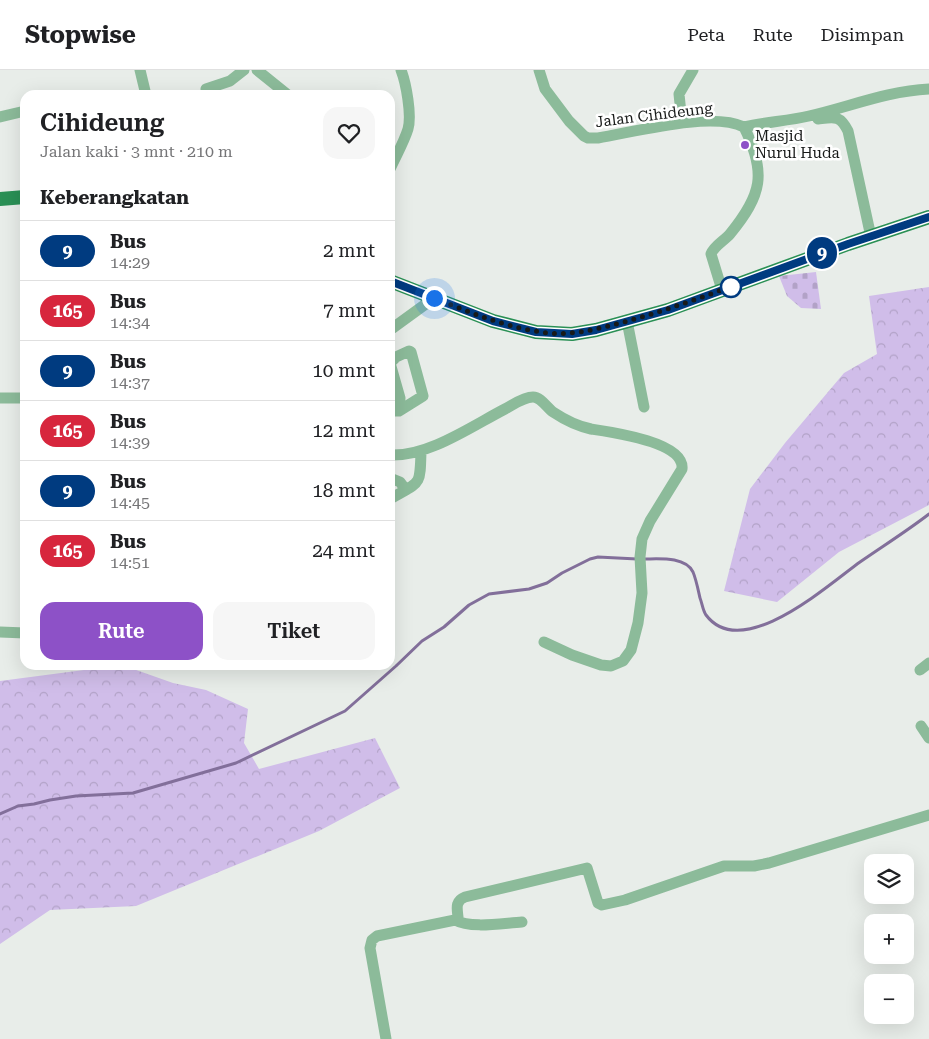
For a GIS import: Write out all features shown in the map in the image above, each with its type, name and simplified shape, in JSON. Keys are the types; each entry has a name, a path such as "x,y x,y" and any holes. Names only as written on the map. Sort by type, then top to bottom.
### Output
{"main road":[{"path":"0,199 20,197"},
{"path":"395,283 493,321 536,332 572,334 596,330 668,310 848,244 929,217"}],"street":[{"path":"140,70 145,90"},
{"path":"206,89 230,81 244,70"},
{"path":"257,70 282,90"},
{"path":"395,157 408,128 409,120 407,84 402,70"},
{"name":"Jalan Cihideung","path":"539,70 552,99 569,121 588,138 598,138 682,123 719,121 734,122 744,126"},
{"path":"682,123 679,94 693,70"},
{"path":"722,290 711,254 713,249 731,233 750,207 756,195 759,180 757,158 744,126 809,116 866,99 929,89"},
{"path":"0,118 20,112"},
{"path":"809,116 818,119 839,118 843,121 848,131 871,237"},
{"path":"395,326 434,298"},
{"path":"627,321 644,407"},
{"path":"395,358 409,351 411,352 423,396 395,410"},
{"path":"395,380 400,398 395,409"},
{"path":"395,455 422,451 519,401 532,397 538,398 552,412 578,426 634,436 666,448 679,458 683,464 682,469 650,521 642,539 640,557 642,593 638,623 631,650 622,661 611,666 601,665 572,655 544,642"},
{"path":"0,398 20,398"},
{"path":"395,496 415,485 418,480 422,451"},
{"path":"395,480 400,482 406,490"},
{"path":"0,632 20,633"},
{"path":"921,726 929,738"},
{"path":"455,920 458,917 457,903 460,899 566,872 587,868 598,902 602,905 624,900 716,868 732,865 754,866 769,863 929,815"},
{"path":"386,1039 370,948 372,940 377,936 455,920 461,923 493,924 522,922"}],"green space":[{"path":"816,272 821,309 801,308 787,296 779,276"},
{"path":"929,287 929,505 839,552 777,602 724,591 750,489 785,443 844,373 877,354 869,296"},
{"path":"84,670 136,670 173,683 206,690 248,709 244,743 259,769 375,738 400,788 319,831 136,906 50,910 0,944 0,681"}],"waterway":[{"path":"644,559 671,559 684,563 693,572 706,615 722,627 741,630 762,625 807,602 929,514"},
{"path":"395,667 422,641 444,627 469,605 489,594 529,589 547,583 562,573 598,557 637,559"},
{"path":"0,814 18,806 50,800 76,796 133,793 236,763 345,711 391,670"}],"bus line":[{"name":"9","path":"395,283 493,321 536,332 572,334 596,330 668,310 848,244 929,217"}],"place":[{"name":"Masjid Nurul Huda","path":"745,145"}],"route":[{"path":"434,298 493,321 536,332 572,334 596,330 668,310 731,287"}]}
